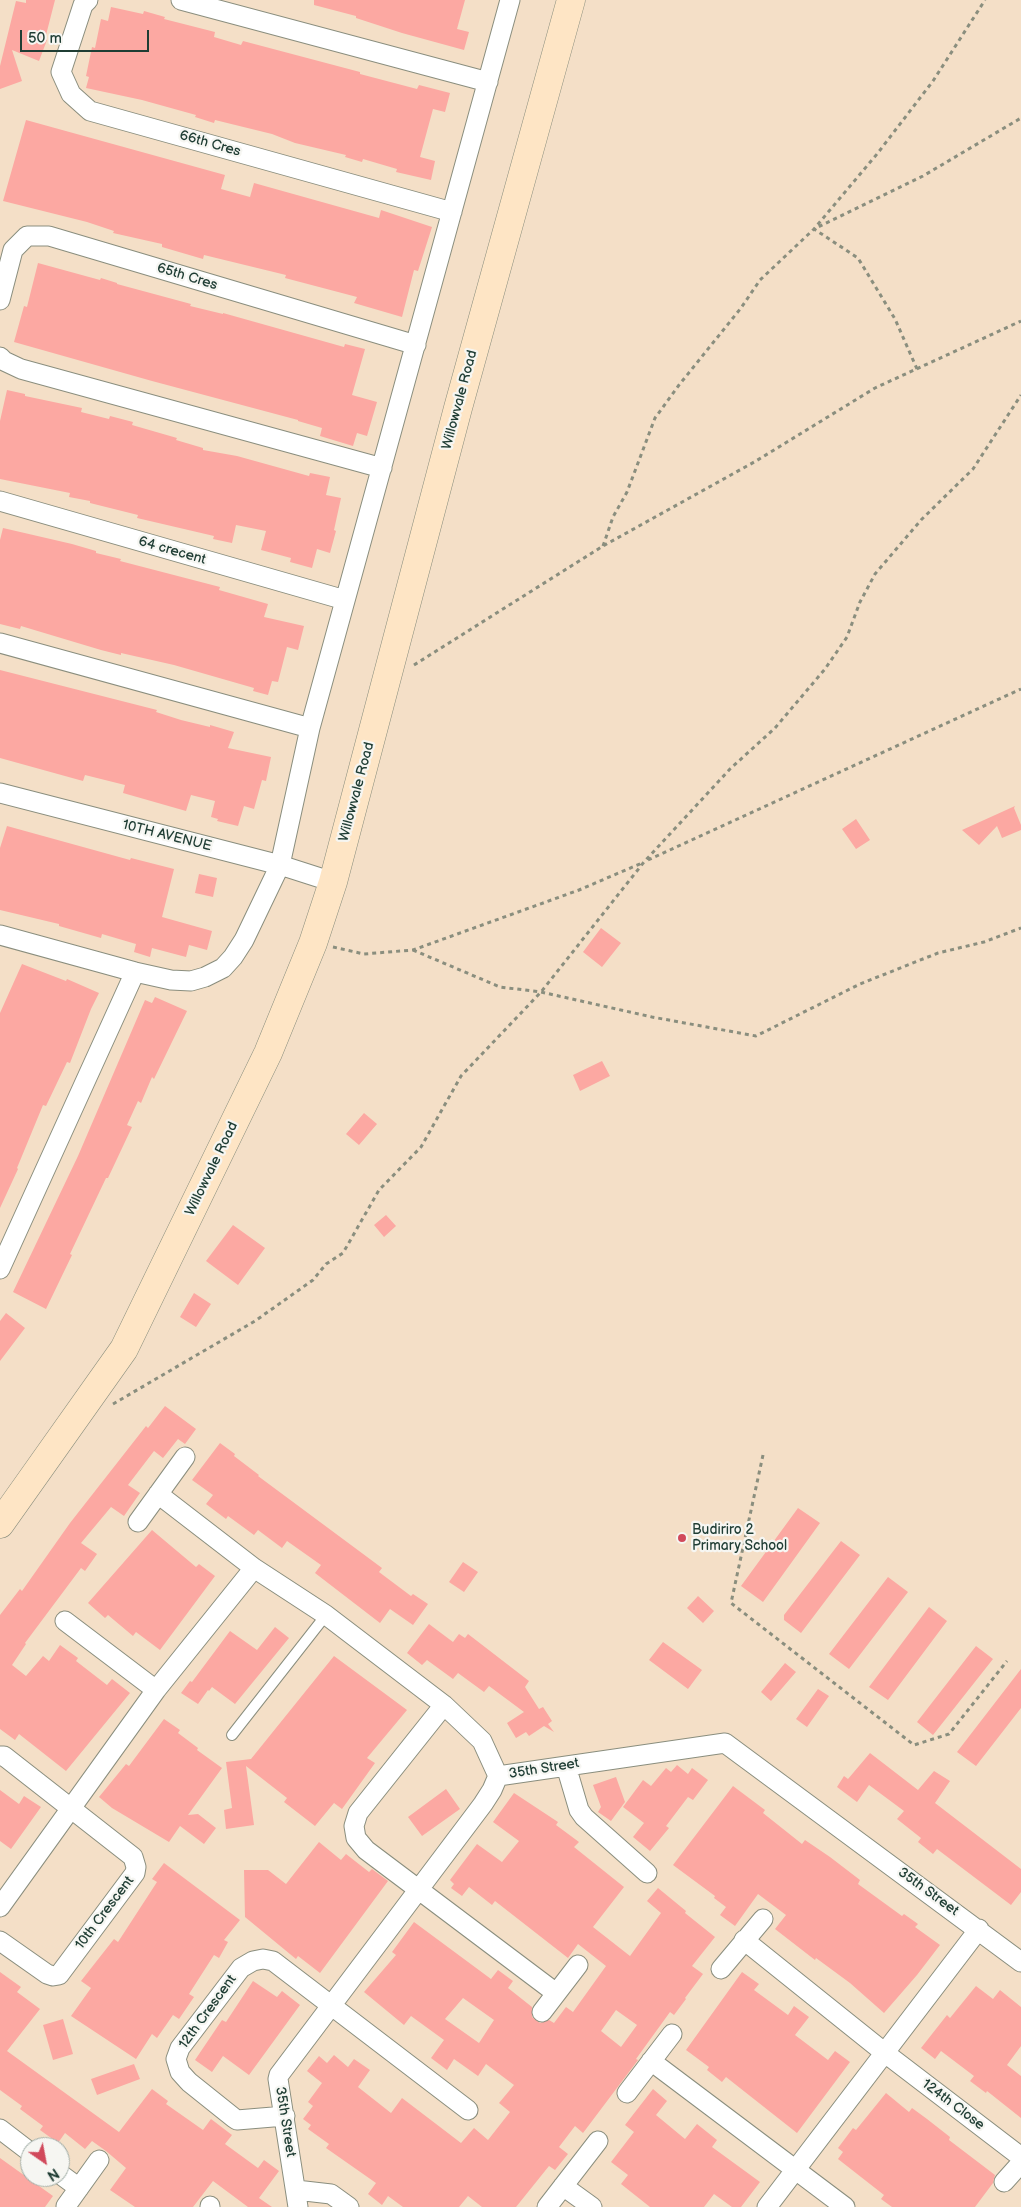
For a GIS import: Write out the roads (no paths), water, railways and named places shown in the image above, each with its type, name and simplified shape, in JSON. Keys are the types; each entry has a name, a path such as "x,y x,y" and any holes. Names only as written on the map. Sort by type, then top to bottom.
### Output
{"street":[{"name":"66th Cres","path":"88,0 83,5 61,72 71,94 90,111 452,212"},
{"path":"181,0 488,82"},
{"path":"1,939 171,980 191,981 205,977 223,968 234,957 244,940 280,865 310,728 510,0"},
{"name":"Willowvale Road","path":"0,1524 124,1349 268,1053 313,943 333,882 458,408 571,0"},
{"name":"65th Cres","path":"0,300 13,250 27,236 49,236 416,345"},
{"path":"0,357 21,369 382,468"},
{"name":"64 crecent","path":"0,501 345,600"},
{"path":"0,643 310,728"},
{"name":"10TH AVENUE","path":"0,793 280,865 333,882"},
{"path":"0,1269 135,972"},
{"path":"138,1522 185,1457"},
{"path":"158,1494 254,1568 326,1615 444,1705 482,1741 498,1776"},
{"path":"0,1907 156,1690 254,1568"},
{"path":"65,1621 156,1690"},
{"path":"444,1705 358,1813 354,1826 356,1838 366,1850 556,1993"},
{"name":"35th Street","path":"297,2199 278,2074 483,1804 498,1776 725,1743 979,1929 1021,1962"},
{"path":"0,1756 4,1756 67,1813"},
{"path":"566,1766 579,1810 584,1817 647,1873"},
{"name":"10th Crescent","path":"0,1941 48,1974 53,1976 60,1975 135,1873 136,1867 133,1857 67,1813"},
{"path":"721,1969 762,1918"},
{"path":"767,2207 979,1929"},
{"name":"124th Close","path":"744,1940 885,2053 1021,2157"},
{"name":"12th Crescent","path":"285,2116 234,2118 189,2082 180,2072 176,2058 180,2048 241,1968 253,1961 263,1959 273,1961 468,2110"},
{"path":"542,2012 578,1965"},
{"path":"627,2093 672,2034"},
{"path":"651,2061 845,2207"},
{"path":"0,2129 20,2144"},
{"path":"547,2207 598,2141"},
{"path":"66,2206 99,2160"},
{"path":"1004,2182 1021,2162"},
{"path":"70,2181 79,2188"},
{"path":"563,2186 592,2207"},
{"path":"297,2199 331,2194 349,2207"}],"lane":[{"path":"232,1735 326,1615"}],"place":[{"name":"Budiriro 2 Primary School","path":"682,1538"}]}
